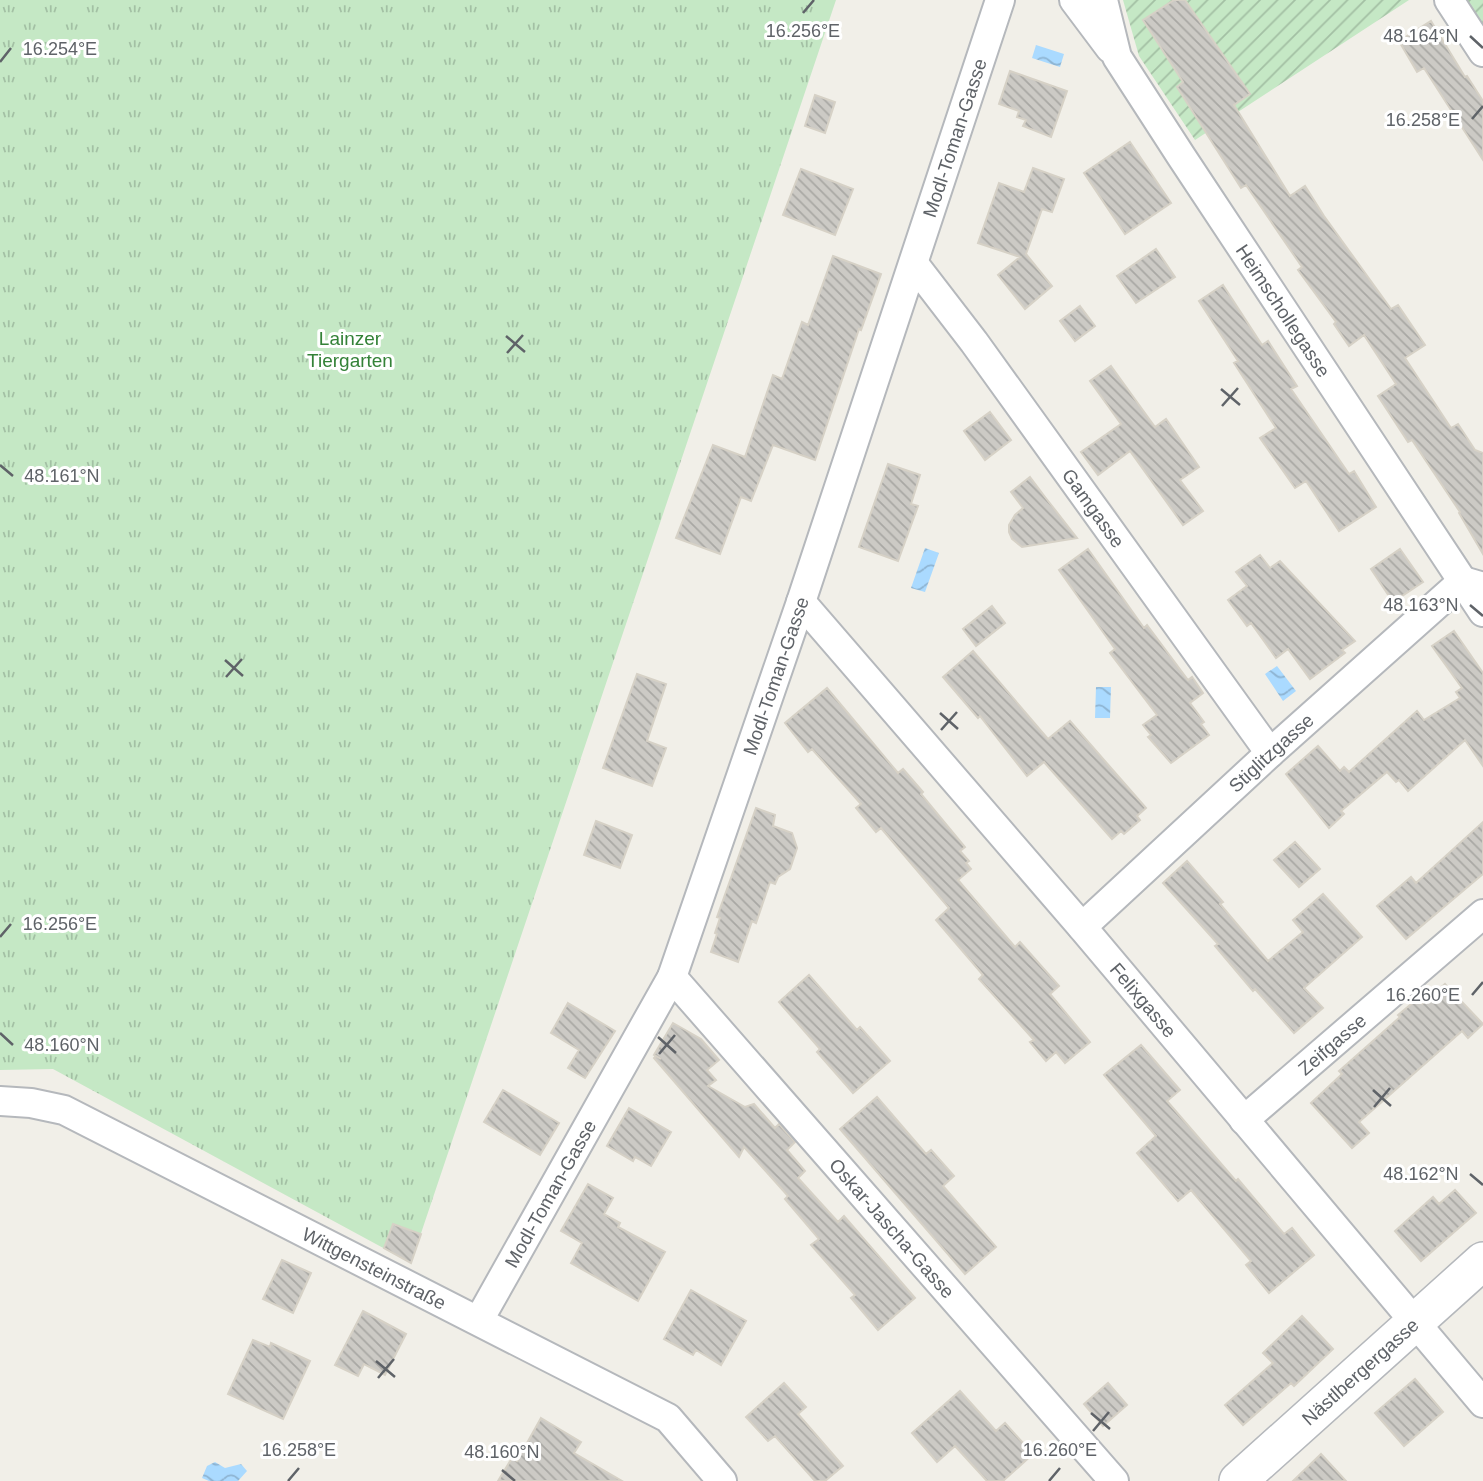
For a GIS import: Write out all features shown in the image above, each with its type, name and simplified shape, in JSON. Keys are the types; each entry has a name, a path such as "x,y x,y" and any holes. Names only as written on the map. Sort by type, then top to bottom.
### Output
{"street":[{"name":"Modl-Toman-Gasse","path":"479,1320 672,977 801,602 1000,0"},
{"path":"1074,0 1117,57"},
{"name":"Heimschollegasse","path":"1103,0 1117,57 1181,156 1473,584 1483,612"},
{"path":"1449,0 1483,52"},
{"name":"Gamgasse","path":"914,264 990,364 1270,753"},
{"name":"Stiglitzgasse","path":"1082,928 1270,753 1473,584"},
{"name":"Felixgasse","path":"801,602 1082,928 1483,1403"},
{"name":"Zeifgasse","path":"1244,1120 1483,914"},
{"name":"Oskar-Jascha-Gasse","path":"672,977 1114,1481"},
{"name":"Wittgensteinstraße","path":"0,1101 31,1103 64,1110 668,1418 722,1481"},
{"name":"Nästlbergergasse","path":"1238,1481 1483,1261"}],"green space":[{"name":"Lainzer Tiergarten","path":"0,0 836,0 411,1263 53,1069 0,1070"},
{"path":"1123,0 1409,0 1195,140 1139,56"},
{"path":"1465,0 1483,0 1483,28"}],"water":[{"path":"1036,45 1064,54 1060,67 1032,58"},
{"path":"925,548 939,553 925,592 911,588"},
{"path":"1277,666 1296,691 1283,701 1265,674"},
{"path":"1096,687 1111,687 1110,718 1095,718"},
{"path":"215,1462 225,1468 241,1464 247,1471 238,1481 209,1481 202,1478 207,1466"}],"building":[{"path":"1174,0 1185,0 1250,94 1234,105 1290,196 1305,186 1391,309 1398,305 1425,345 1405,358 1451,428 1458,424 1475,450 1483,453 1483,554 1460,512 1412,440 1408,442 1378,396 1396,384 1364,335 1349,346 1334,324 1336,322 1298,270 1302,267 1246,185 1241,188 1177,87 1183,82 1143,20"},
{"path":"1431,21 1483,101 1483,160 1424,68 1417,72 1399,41"},
{"path":"1010,71 1067,91 1051,137 1023,126 1026,120 1017,117 1019,111 999,104"},
{"path":"815,95 835,102 825,133 805,126"},
{"path":"1130,142 1171,203 1125,234 1084,173"},
{"path":"1033,168 1064,179 1052,212 1042,209 1026,254 1052,286 1025,309 998,275 1020,257 978,243 999,183 1024,192"},
{"path":"801,169 853,189 835,235 783,215"},
{"path":"1156,249 1175,277 1136,303 1117,276"},
{"path":"833,256 881,274 861,330 859,329 815,460 773,445 751,501 741,497 720,554 676,538 713,445 745,457 773,375 782,379 802,322 808,325"},
{"path":"1223,285 1262,345 1268,341 1297,386 1291,389 1349,474 1354,471 1376,507 1339,531 1306,481 1295,488 1260,438 1276,428 1234,363 1238,361 1199,301"},
{"path":"1080,306 1095,326 1075,341 1060,321"},
{"path":"1111,366 1155,427 1166,419 1199,467 1180,480 1203,511 1183,525 1130,451 1098,475 1081,452 1121,424 1090,381"},
{"path":"990,412 1011,440 985,460 964,431"},
{"path":"888,464 920,475 911,504 918,506 898,561 859,547"},
{"path":"1030,477 1077,538 1022,547 1012,539 1009,525 1023,508 1011,492"},
{"path":"1088,549 1144,628 1147,625 1188,680 1192,677 1203,693 1190,703 1204,722 1201,724 1209,735 1171,763 1148,737 1151,735 1143,725 1157,715 1110,653 1115,649 1059,570"},
{"path":"1400,549 1423,582 1393,602 1371,569"},
{"path":"1260,555 1270,568 1280,561 1355,641 1342,650 1345,653 1310,679 1288,649 1276,658 1251,623 1247,626 1228,600 1247,586 1236,572"},
{"path":"992,606 1005,623 976,646 963,629"},
{"path":"1454,631 1483,673 1483,766 1465,740 1408,791 1399,780 1396,782 1387,772 1341,811 1344,814 1329,828 1286,774 1318,746 1340,771 1344,767 1349,772 1417,711 1424,720 1460,698 1456,692 1462,688 1432,646"},
{"path":"973,651 1048,739 1070,721 1146,808 1137,816 1140,820 1124,834 1121,831 1112,839 1044,762 1027,776 980,716 978,718 943,677"},
{"path":"637,674 666,684 647,741 666,748 652,786 603,768"},
{"path":"827,688 898,773 903,769 923,792 921,794 965,847 960,851 969,861 966,863 971,869 958,880 1015,947 1020,942 1059,986 1050,994 1090,1042 1065,1063 1056,1052 1046,1061 1030,1042 1034,1040 979,979 983,975 936,920 949,908 881,828 876,832 856,808 861,804 812,749 808,752 785,723"},
{"path":"756,808 775,815 773,826 792,833 797,848 790,869 778,877 775,884 770,882 756,923 752,921 738,962 711,952 720,918 717,917"},
{"path":"596,821 632,835 620,868 584,855"},
{"path":"1483,822 1483,874 1406,939 1377,906 1411,877 1416,883"},
{"path":"1295,842 1320,869 1299,887 1274,860"},
{"path":"1187,861 1223,902 1220,904 1268,961 1303,932 1293,920 1323,894 1362,937 1304,988 1323,1008 1294,1033 1255,989 1253,991 1215,946 1218,944 1163,883"},
{"path":"809,975 857,1030 860,1027 890,1061 853,1093 817,1052 820,1049 779,1002"},
{"path":"1445,984 1483,1024 1468,1038 1462,1031 1359,1122 1369,1133 1352,1148 1311,1103 1342,1074 1339,1071 1400,1017 1398,1015 1417,999 1422,1004"},
{"path":"568,1003 615,1031 585,1078 568,1068 579,1050 551,1033"},
{"path":"673,1023 701,1039 719,1060 707,1070 716,1080 708,1086 745,1107 754,1104 775,1128 779,1124 795,1142 787,1150 805,1171 798,1178 838,1222 844,1216 915,1298 878,1330 851,1298 855,1295 811,1245 819,1239 785,1199 788,1196 744,1147 739,1157 654,1058 654,1055"},
{"path":"1141,1045 1180,1090 1167,1101 1284,1234 1292,1228 1314,1255 1269,1293 1246,1265 1251,1261 1191,1190 1178,1201 1137,1153 1156,1136 1104,1075"},
{"path":"503,1090 559,1123 540,1155 484,1122"},
{"path":"877,1097 926,1154 931,1150 954,1176 943,1186 996,1247 965,1274 840,1129"},
{"path":"629,1108 671,1132 651,1166 635,1157 633,1161 607,1146"},
{"path":"588,1184 613,1198 604,1214 620,1223 618,1227 665,1252 638,1301 571,1263 582,1243 561,1231"},
{"path":"1455,1190 1476,1213 1421,1261 1395,1231 1433,1197 1439,1204"},
{"path":"393,1224 421,1234 411,1263 384,1248"},
{"path":"282,1260 311,1273 293,1313 263,1299"},
{"path":"691,1290 746,1321 721,1365 696,1350 693,1355 664,1339"},
{"path":"363,1311 406,1334 385,1375 364,1364 358,1376 335,1365"},
{"path":"1302,1316 1333,1349 1294,1386 1291,1383 1243,1425 1225,1405 1273,1363 1263,1353"},
{"path":"253,1340 270,1347 271,1343 310,1361 283,1419 228,1394"},
{"path":"1415,1379 1443,1412 1404,1446 1375,1413"},
{"path":"784,1383 806,1407 798,1414 843,1466 825,1481 815,1481 775,1436 768,1441 746,1417"},
{"path":"1108,1383 1127,1405 1103,1426 1084,1404"},
{"path":"960,1391 996,1431 1005,1423 1033,1454 1003,1481 987,1481 955,1446 937,1462 912,1433"},
{"path":"541,1418 581,1442 574,1453 622,1481 498,1481 512,1458 517,1461"},
{"path":"1321,1454 1346,1481 1293,1481"}]}
